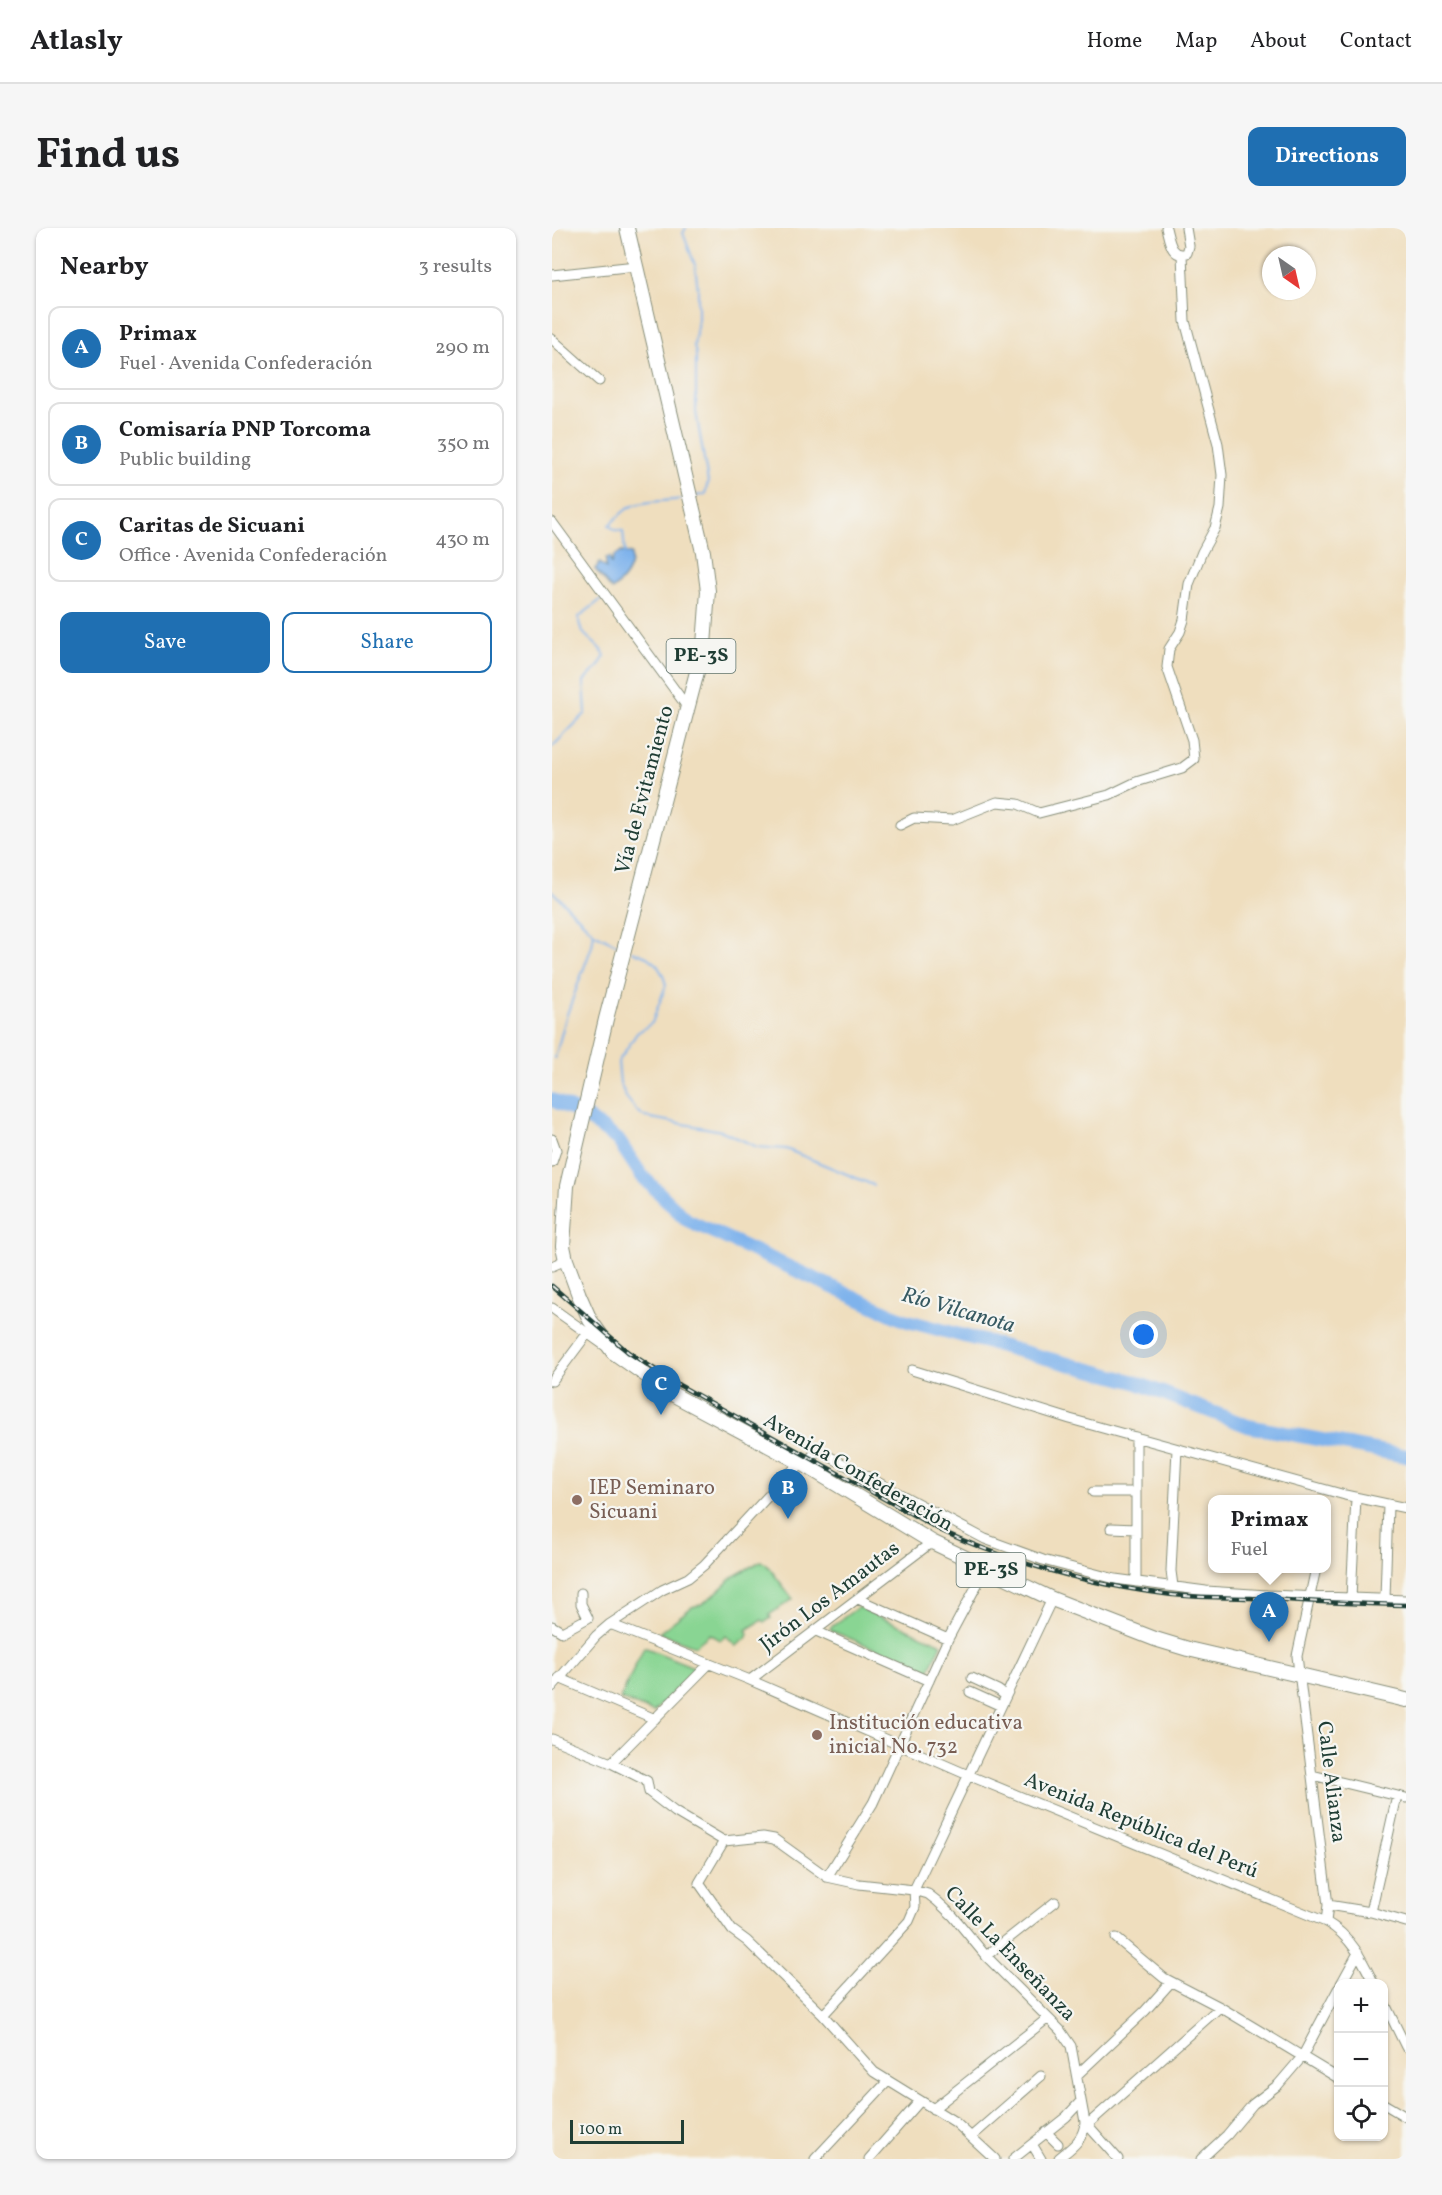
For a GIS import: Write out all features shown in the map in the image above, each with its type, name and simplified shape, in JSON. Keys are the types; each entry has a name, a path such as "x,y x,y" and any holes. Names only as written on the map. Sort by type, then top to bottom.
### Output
{"highway":[{"name":"Vía de Evitamiento","path":"613,1352 591,1329 566,1260 563,1246 564,1205 591,1079 704,645 708,591 706,572 627,228"},
{"name":"Avenida Confederación","path":"613,1352 674,1395 805,1465 932,1542 1052,1599 1155,1640 1222,1658 1406,1700"}],"street":[{"path":"1166,228 1172,248 1177,254 1182,255"},
{"path":"1182,255 1186,253 1189,246 1186,228"},
{"path":"900,825 914,818 952,820 998,802 1018,804 1039,813 1109,795 1136,782 1182,768 1194,759 1192,740 1167,667 1169,649 1180,632 1184,620 1189,584 1215,528 1220,508 1222,475 1218,444 1185,321 1182,255"},
{"path":"552,275 636,266"},
{"path":"552,339 599,381"},
{"path":"552,522 688,708"},
{"path":"552,1140 556,1150 552,1162"},
{"path":"552,1266 566,1260"},
{"path":"552,1308 591,1329 552,1381"},
{"path":"912,1370 992,1396 1324,1494 1406,1508"},
{"path":"1136,1437 1136,1582"},
{"path":"1173,1586 1171,1571 1177,1449"},
{"path":"552,1687 596,1636 610,1624 662,1590 688,1578 704,1565 794,1469 805,1465 817,1450 985,1539 1043,1560 1115,1579 1267,1595 1406,1600"},
{"path":"1093,1492 1136,1492"},
{"path":"1351,1598 1356,1498"},
{"path":"1384,1599 1388,1505"},
{"path":"1111,1528 1136,1529"},
{"name":"Jirón Los Amautas","path":"750,1680 932,1542"},
{"path":"827,1877 873,1803 948,1639 986,1568"},
{"name":"Calle Alianza","path":"1315,1573 1297,1656 1328,1905 1326,1922"},
{"path":"552,1626 562,1632 588,1618 581,1604 581,1593"},
{"path":"858,1599 948,1639"},
{"path":"823,2015 909,1921 915,1907 914,1890 1052,1599"},
{"name":"Avenida República del Perú","path":"610,1624 750,1680 968,1775 1326,1922"},
{"path":"816,1631 929,1681"},
{"path":"611,1763 708,1665"},
{"path":"559,1678 655,1719"},
{"path":"972,1678 1006,1696"},
{"path":"970,1692 1001,1706"},
{"path":"552,1739 611,1763 647,1781 649,1792 675,1812 724,1840 699,1883 732,1930 747,1941 823,2015 874,2072 955,2122 995,2159"},
{"path":"1312,1775 1402,1797 1371,1912"},
{"name":"Calle La Enseñanza","path":"724,1840 762,1837 774,1839 827,1877 859,1884 914,1890 928,1894 937,1901 953,1916 986,1956 1060,2030 1071,2046 1086,2124"},
{"path":"986,1956 1056,1902"},
{"path":"1328,1905 1371,1912 1406,1922"},
{"path":"1326,1922 1340,1930 1358,1953 1372,1979"},
{"path":"1116,1938 1171,1982 1220,2007 1334,2076"},
{"path":"1343,1979 1358,1953"},
{"path":"1077,2075 1171,1982"},
{"path":"1201,2159 1227,2135 1253,2104 1278,2085 1302,2057 1334,1997"},
{"path":"1059,2158 1082,2143 1086,2124 1220,2007"},
{"path":"1388,2012 1406,2048"},
{"path":"933,2109 1048,2018"},
{"path":"971,2137 1041,2076"},
{"path":"815,2159 888,2081"},
{"path":"869,2159 920,2101"},
{"path":"1013,2159 1046,2132 1067,2122 1081,2101"},
{"path":"1388,2107 1406,2117"},
{"path":"1086,2124 1118,2159"},
{"path":"1046,2132 1058,2144"},
{"path":"1032,2145 1041,2159"}],"green space":[{"path":"761,1561 767,1565 793,1599 769,1615 771,1618 765,1622 762,1620 746,1630 748,1634 746,1639 736,1646 726,1636 720,1640 710,1634 695,1646 659,1633 692,1607 702,1604 734,1576"},
{"path":"858,1607 942,1644 929,1671 832,1631 830,1628"},
{"path":"644,1647 696,1668 654,1712 620,1699"}],"water":[{"path":"621,552 631,554 629,569 612,590 595,569 600,563 606,568 606,558 610,557 611,564 614,556"}],"waterway":[{"path":"686,228 683,233 695,265 698,290 698,320 694,346 696,412 708,482 705,494 696,496"},
{"path":"625,553 623,531 615,530 609,525 632,506 683,499"},
{"path":"552,747 586,713 584,681 605,656 581,630 579,617 603,598"},
{"path":"552,891 594,933 618,945"},
{"path":"555,1058 566,1017 592,946 594,933"},
{"path":"632,951 647,957 657,965 666,985 652,1023 637,1033 618,1062 620,1083 626,1097 637,1111 645,1117 722,1131 757,1147 786,1149 873,1185"},
{"name":"Río Vilcanota","path":"552,1100 582,1114 618,1140 642,1176 687,1220 904,1320 1132,1381 1248,1426 1406,1456"}],"railway":[{"path":"552,1286 628,1352 679,1385 942,1531 996,1553 1079,1578 1165,1594 1406,1605"}],"place":[{"name":"Caritas de Sicuani","path":"661,1415"},
{"name":"IEP Seminaro Sicuani","path":"577,1500"},
{"name":"Comisaría PNP Torcoma","path":"788,1519"},
{"name":"Primax","path":"1269,1642"},
{"name":"Institución educativa inicial No. 732","path":"817,1735"}]}
